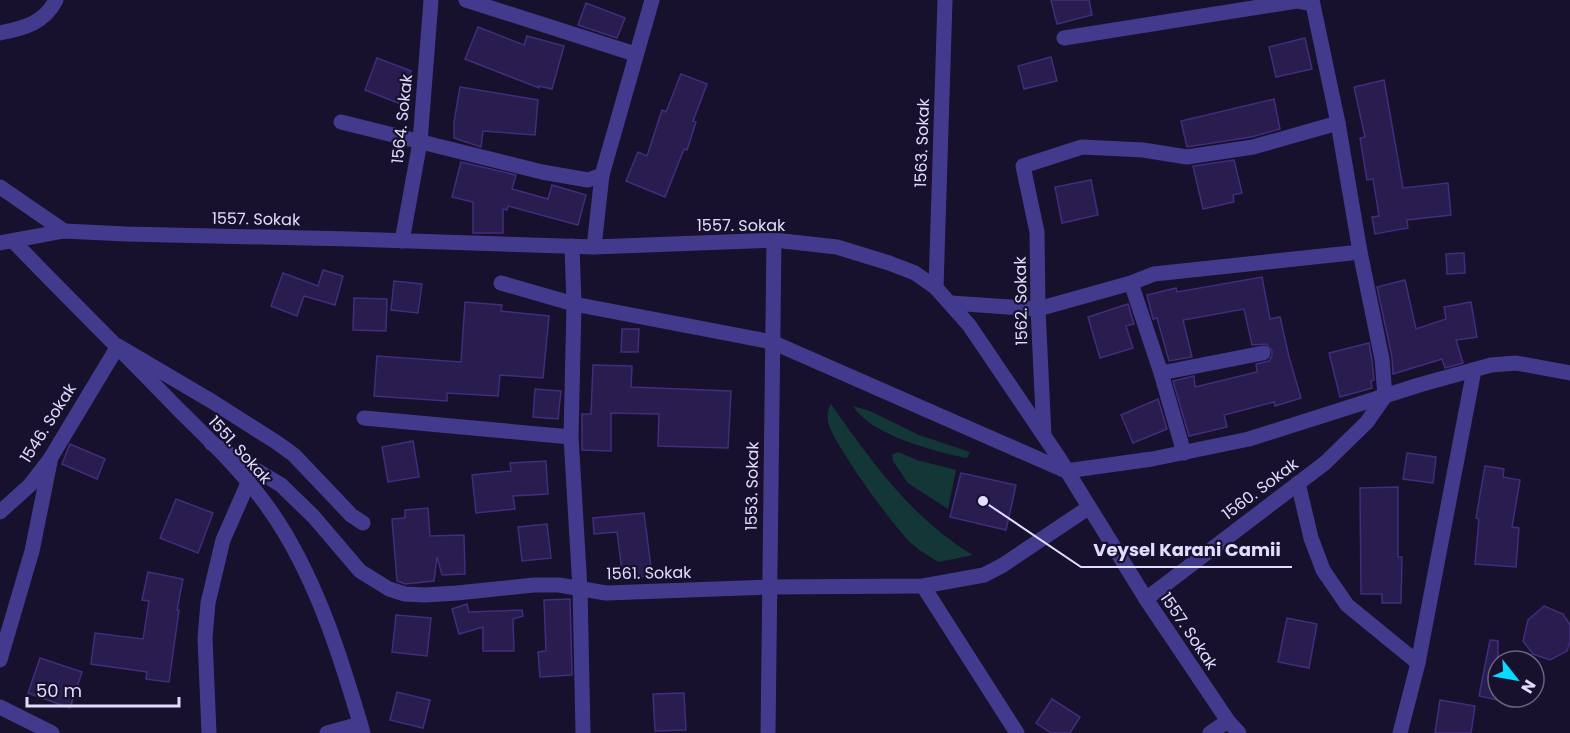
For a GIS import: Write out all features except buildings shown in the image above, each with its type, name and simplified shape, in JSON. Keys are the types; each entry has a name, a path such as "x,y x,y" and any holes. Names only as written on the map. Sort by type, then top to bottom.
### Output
{"street":[{"path":"0,33 35,24 52,9 56,0"},
{"name":"1564. Sokak","path":"402,241 420,142 431,0"},
{"path":"466,0 635,54"},
{"path":"594,247 602,176 652,0"},
{"name":"1563. Sokak","path":"936,288 945,0"},
{"path":"1064,38 1297,1 1312,2 1338,123 1360,252 1382,359 1385,396"},
{"path":"341,122 542,172 588,180 602,176"},
{"name":"1562. Sokak","path":"1044,436 1037,232 1023,166 1082,147 1143,150 1187,157 1253,147 1338,123"},
{"path":"0,187 64,231"},
{"name":"1557. Sokak","path":"6,242 64,231 594,247 774,240 837,247 889,262 915,273 936,288 969,325 1044,436 1146,599 1228,721 1239,733"},
{"name":"1553. Sokak","path":"768,733 774,240"},
{"name":"1551. Sokak","path":"6,242 118,346 248,483 277,520 307,573 362,728"},
{"path":"572,246 574,304 571,437 580,589 584,733"},
{"path":"951,303 1038,309 1131,283 1154,274 1360,252"},
{"path":"501,283 574,304 772,342 1066,471 1184,453 1249,439 1491,364 1516,363 1566,372 1570,386"},
{"path":"1131,283 1161,373 1184,453"},
{"path":"118,346 276,442 294,456 351,515 363,523"},
{"name":"1546. Sokak","path":"0,513 30,485 50,459 118,346"},
{"path":"1161,373 1263,353"},
{"path":"1400,733 1418,663 1474,370"},
{"name":"1560. Sokak","path":"1146,599 1324,463 1367,422 1385,396"},
{"path":"364,418 571,437"},
{"name":"1561. Sokak","path":"211,443 281,485 313,516 360,571 389,589 405,594 425,595 534,585 559,585 606,593 769,587 922,586 984,575 1003,565 1088,508"},
{"path":"0,660 32,550 50,459"},
{"path":"209,733 206,638 208,603 223,540 248,483"},
{"path":"1298,483 1311,538 1323,570 1347,605 1418,663"},
{"path":"922,586 1017,733"},
{"path":"0,707 52,733"},
{"path":"1210,733 1228,721"},
{"path":"327,733 362,728"}],"green space":[{"path":"831,404 861,447 894,487 931,524 951,541 973,555 939,562 912,544 865,485 840,447 828,422 828,410"},
{"path":"853,406 870,411 919,435 970,452 967,458 905,441 874,426"},
{"path":"898,452 917,460 956,470 948,509 908,483 893,461 892,455"}],"place":[{"name":"Veysel Karani Camii","path":"983,501"}]}
